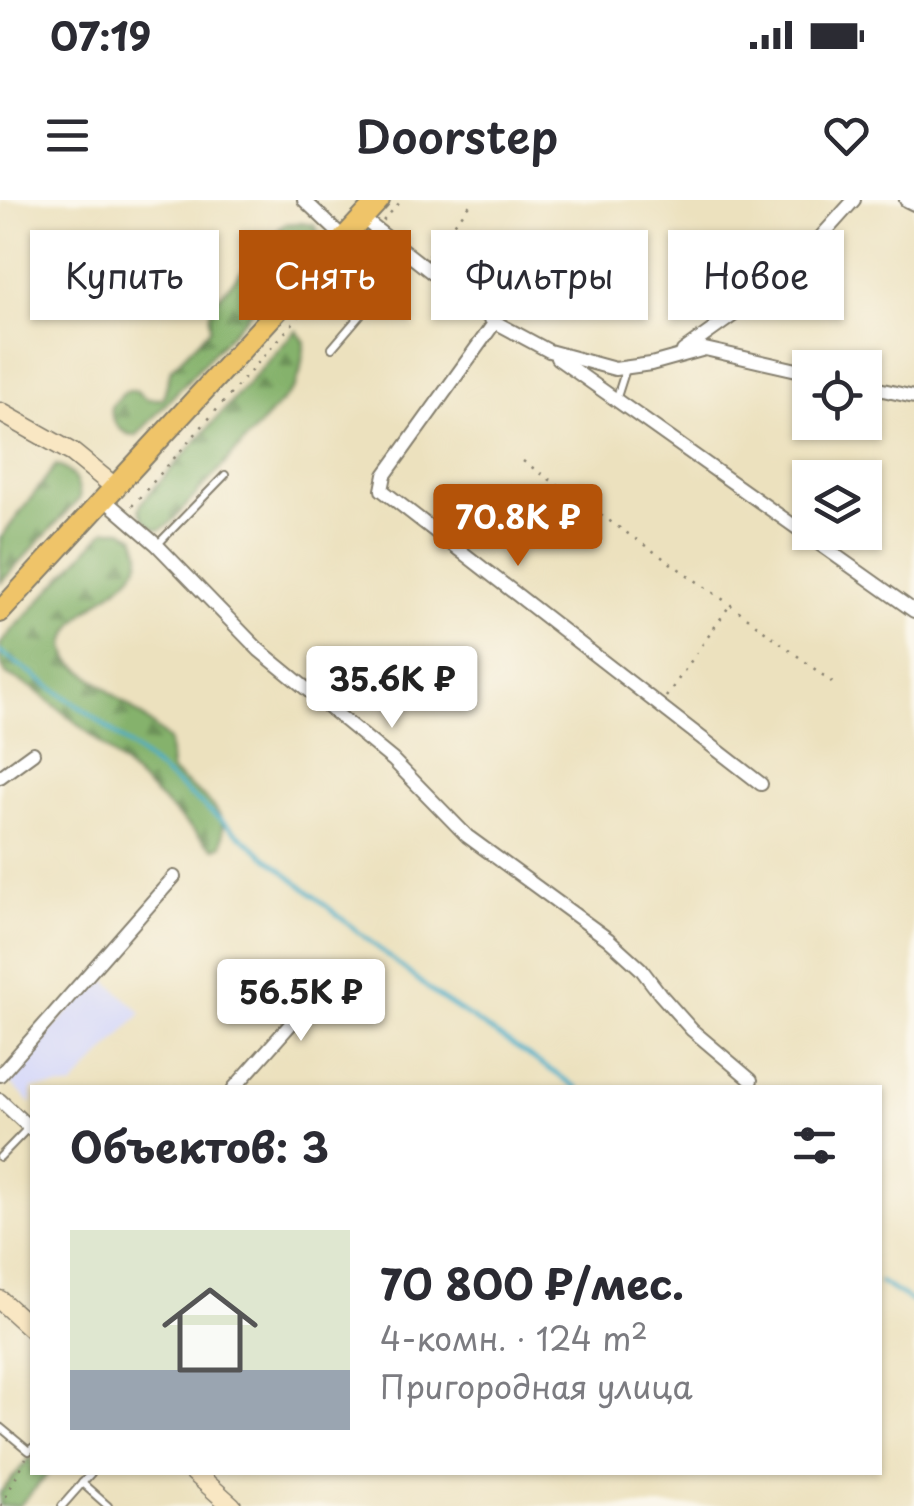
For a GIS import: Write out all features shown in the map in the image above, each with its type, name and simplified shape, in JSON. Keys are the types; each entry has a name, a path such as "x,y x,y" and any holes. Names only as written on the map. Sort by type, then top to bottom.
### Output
{"main road":[{"path":"358,230 369,224 379,200"},
{"path":"0,612 269,320"}],"street":[{"path":"304,200 336,230"},
{"path":"673,358 767,292 854,200"},
{"path":"906,200 914,204"},
{"path":"369,224 495,322 548,351 914,611"},
{"path":"495,322 384,476 382,490 760,784"},
{"path":"548,351 615,369 705,349 792,369"},
{"path":"882,390 914,397"},
{"path":"0,412 73,452 111,494 124,516 259,650 393,760 467,836 608,939 641,969 692,1030 751,1080"},
{"path":"0,777 33,753"},
{"path":"0,1075 174,877"},
{"path":"237,1085 336,972"},
{"path":"0,1100 30,1128"},
{"path":"0,1300 30,1321"},
{"path":"200,1475 232,1506"}],"lane":[{"path":"332,348 415,261"},
{"path":"615,401 626,368"},
{"path":"157,545 224,475"},
{"path":"0,1157 30,1130"},
{"path":"0,1427 30,1449"},
{"path":"62,1506 90,1475"},
{"path":"82,1484 108,1506"}],"path":[{"path":"124,516 369,224 402,200"},
{"path":"415,261 474,200"},
{"path":"523,461 730,605 837,686"},
{"path":"660,706 730,605"},
{"path":"1,1506 30,1452"}],"shaded area":[{"path":"102,976 142,1013 74,1085 30,1085 30,1102 6,1079"}],"green space":[{"path":"284,224 314,225 317,230 279,230"},
{"path":"239,274 239,320 243,320 136,436 121,430 111,407 125,392 135,390 147,399 163,399 171,369 210,329 210,320 219,320 219,297"},
{"path":"296,330 305,342 295,387 168,525 159,530 149,524 139,509 142,502"},
{"path":"56,465 74,477 80,498 0,583 0,539"},
{"path":"106,530 122,530 135,537 140,553 137,565 130,577 78,619 69,632 67,653 70,661 169,740 171,771 209,802 221,819 222,845 215,848 88,732 34,689 6,674 0,662 0,645"},
{"path":"30,1457 30,1475 47,1475 19,1506 0,1506 0,1493"}],"waterway":[{"path":"0,652 93,716 436,995 573,1085"},
{"path":"882,1283 914,1303"}]}
